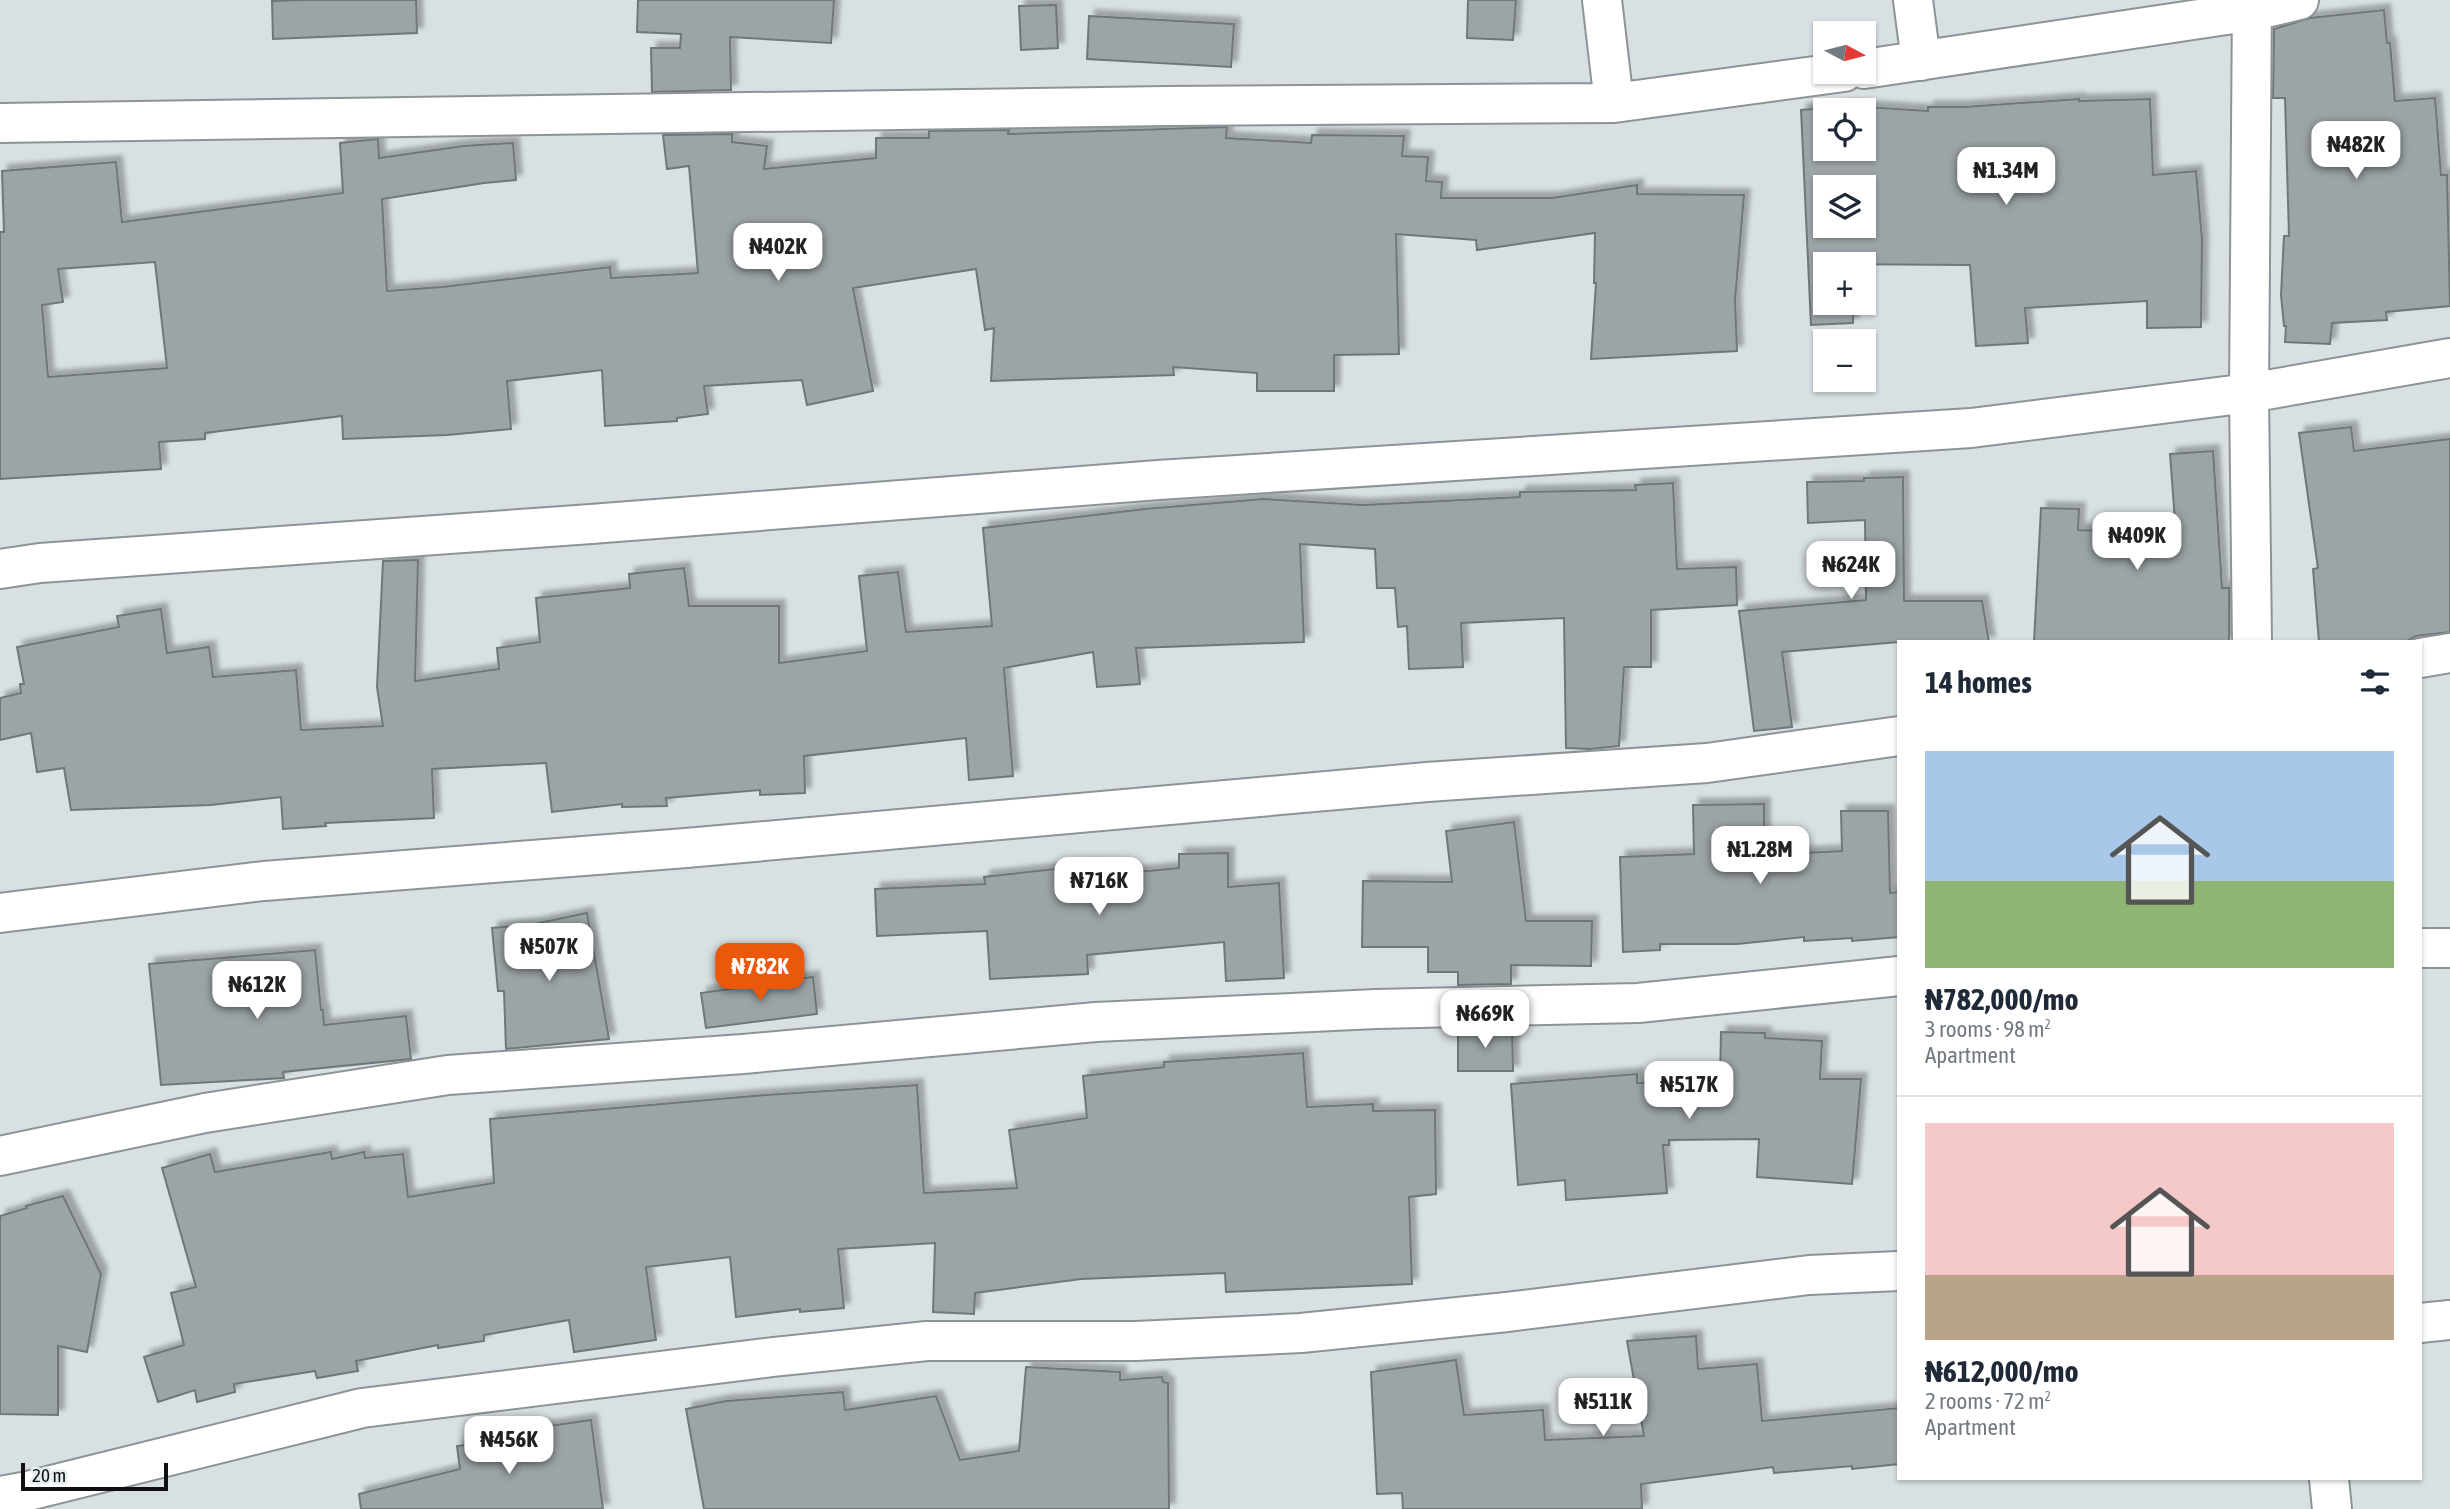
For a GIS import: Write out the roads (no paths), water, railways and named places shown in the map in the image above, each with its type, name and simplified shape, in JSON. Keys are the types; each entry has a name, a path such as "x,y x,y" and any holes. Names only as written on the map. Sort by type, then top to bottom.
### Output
{"street":[{"path":"1602,0 1614,103"},
{"path":"1913,0 1921,61"},
{"path":"1876,67 2252,5 2299,0"},
{"path":"2252,5 2249,393 2252,640"},
{"path":"0,122 1614,103 1813,76"},
{"path":"0,569 40,563 1158,480 1970,428 2249,393 2450,358"},
{"path":"2422,658 2450,653"},
{"path":"0,912 264,881 686,848 1427,782 1707,763 1897,736"},
{"path":"2422,948 2450,948"},
{"path":"0,1156 205,1114 448,1075 743,1054 1096,1022 1376,1009 1637,1003 1897,976"},
{"path":"0,1496 362,1408 597,1377 927,1341 1136,1341 1301,1333 1507,1312 1809,1275 1897,1272"},
{"path":"2422,1323 2450,1320"},
{"path":"2329,1480 2332,1509"}]}
